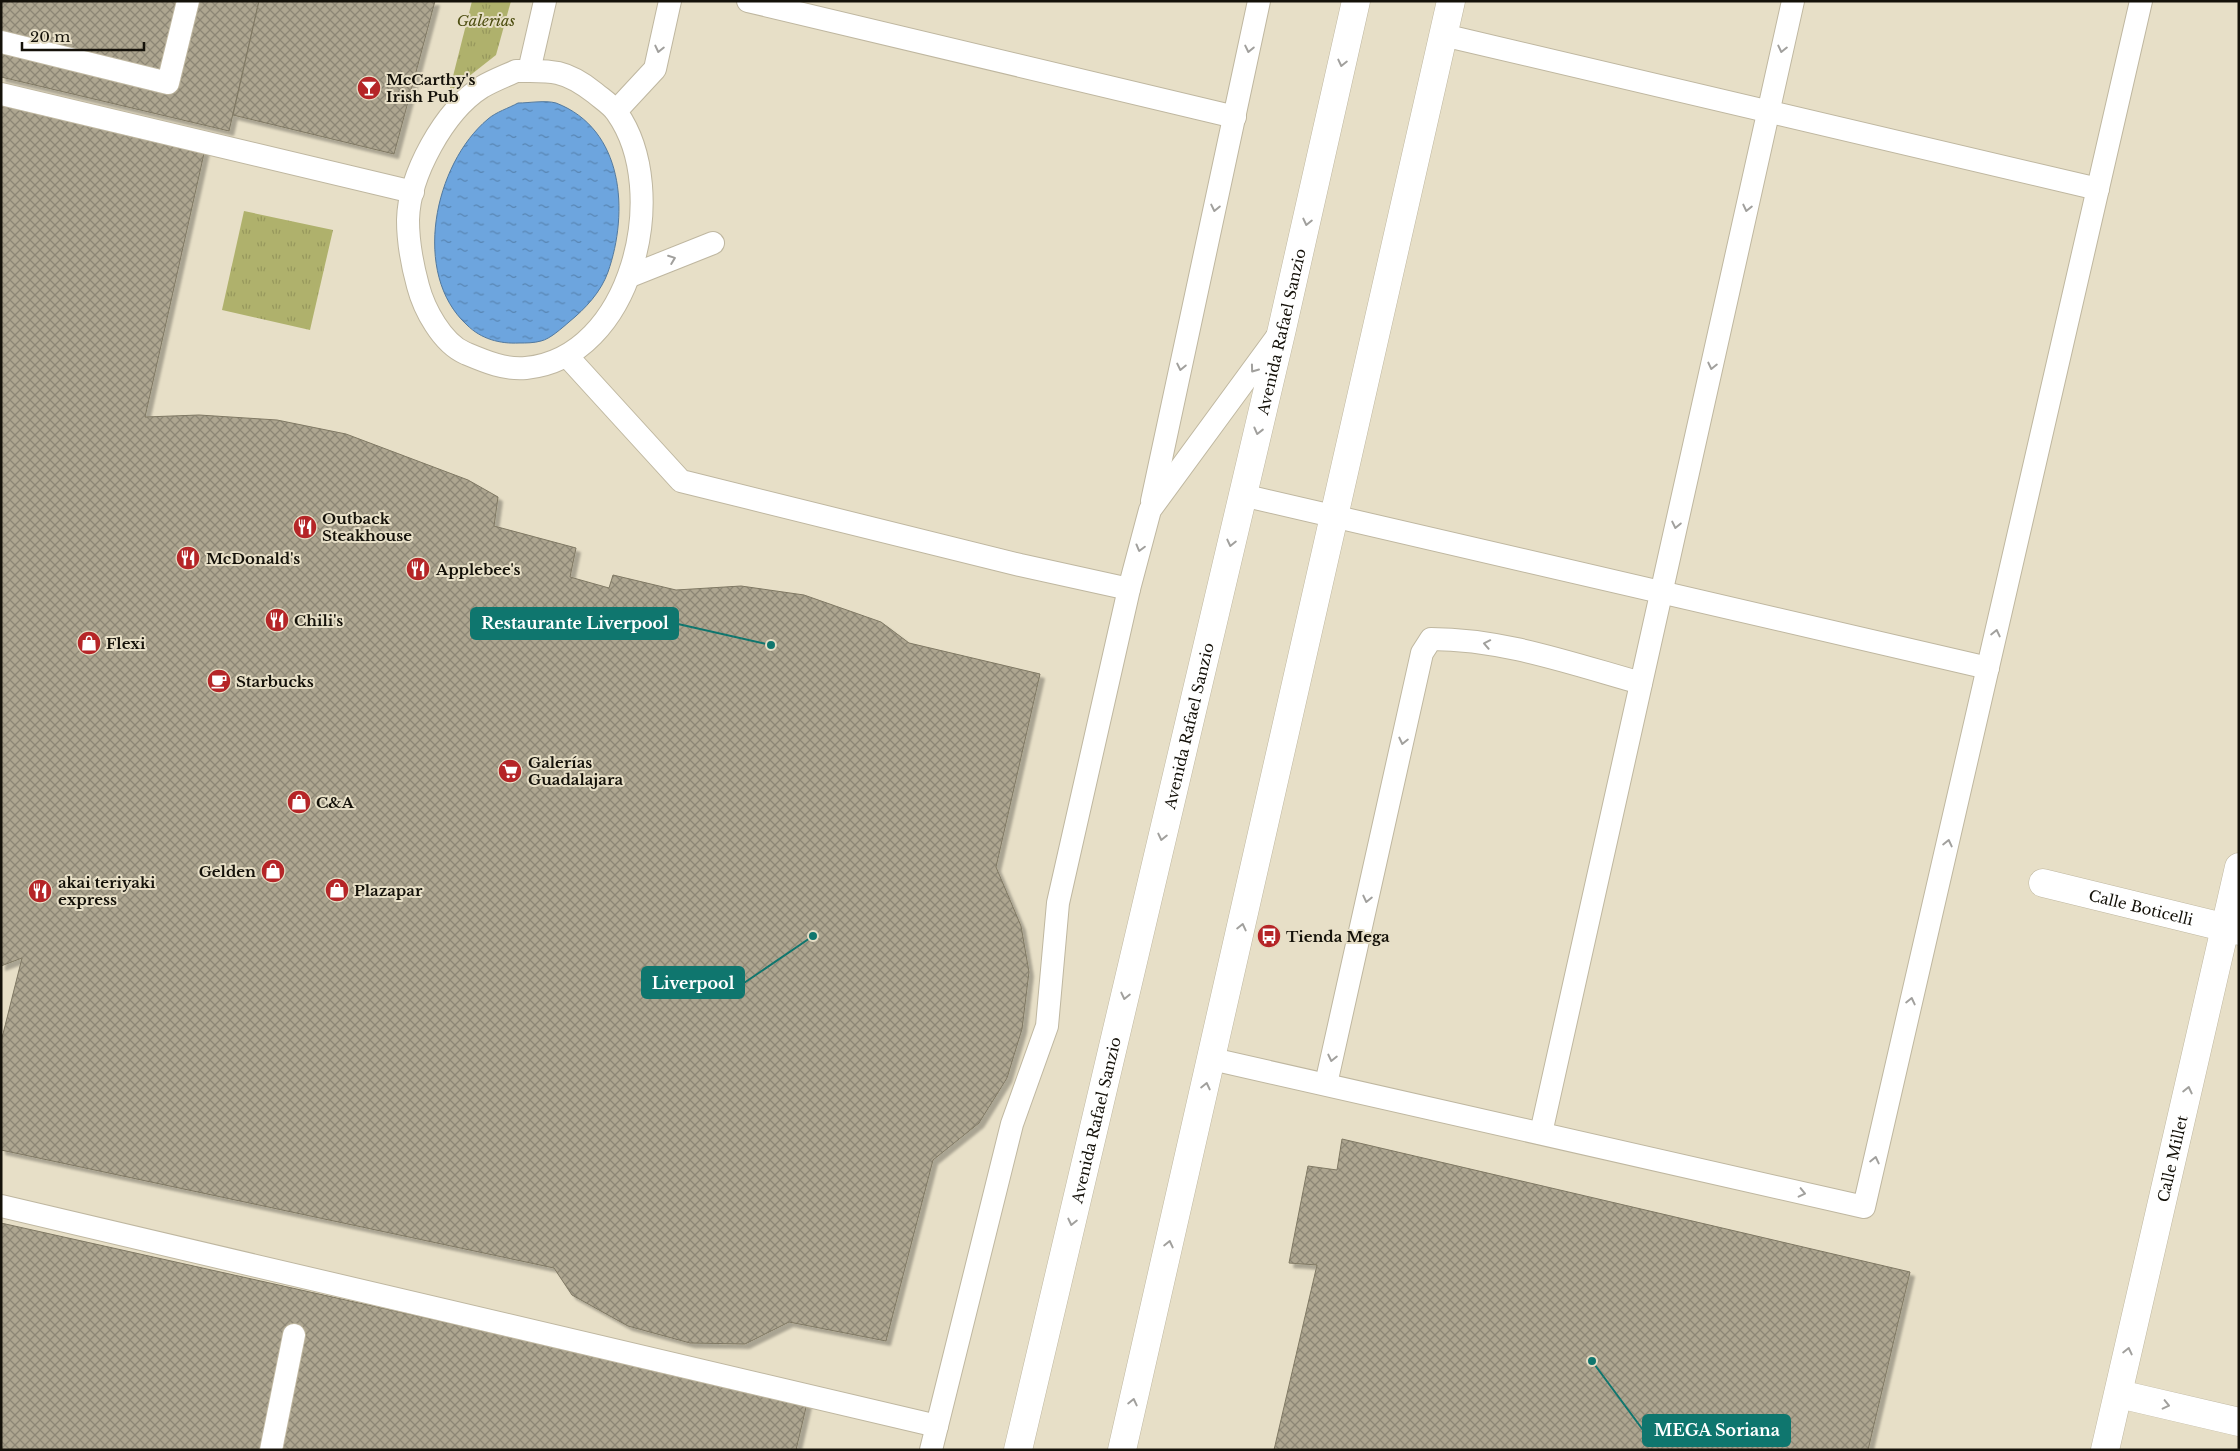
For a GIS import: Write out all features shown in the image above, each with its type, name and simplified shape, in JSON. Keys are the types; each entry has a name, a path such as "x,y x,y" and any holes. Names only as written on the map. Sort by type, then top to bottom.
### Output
{"main road":[{"name":"Avenida Rafael Sanzio","path":"1018,1450 1282,329 1356,1"},
{"path":"1122,1450 1451,1"},
{"name":"Calle Millet","path":"2105,1450 2232,930 2239,867"},
{"name":"Calle Boticelli","path":"2043,884 2232,930"},
{"path":"2119,1394 2239,1422"}],"lane":[{"path":"1,42 168,83 188,1"},
{"path":"529,71 545,1"},
{"path":"616,111 655,69 670,1"},
{"path":"748,1 1235,117"},
{"path":"931,1450 1012,1124 1047,1026 1058,903 1129,589 1150,510 1260,1"},
{"path":"1541,1133 1793,1"},
{"path":"1212,1058 1864,1207 2141,1"},
{"path":"1443,35 2098,189"},
{"path":"516,71 558,73 585,86 616,111 633,143 642,182 640,234 630,276 600,329 567,356 526,368 492,364 460,351 435,326 421,298 410,257 408,219 413,192 429,147 452,116 481,88 516,71"},
{"path":"1,94 413,192"},
{"path":"630,276 713,243"},
{"path":"1150,510 1282,329"},
{"path":"567,356 681,481 1010,563 1129,589"},
{"path":"1242,495 1988,668"},
{"path":"1326,1084 1422,653 1431,639 1464,639 1534,654 1641,683"},
{"path":"1,1206 937,1426"},
{"path":"271,1450 294,1335"}],"green space":[{"name":"Galerias","path":"472,1 511,1 496,55 449,92"},
{"path":"244,211 333,230 310,330 222,310"}],"water":[{"path":"552,102 579,115 596,132 608,152 615,175 619,199 615,249 608,272 597,293 587,306 556,333 544,340 527,343 498,341 478,334 467,325 450,303 439,278 435,249 436,220 443,191 454,163 469,139 488,119 518,103"}],"building":[{"path":"1,1 259,1 229,131 1,77"},
{"path":"259,1 435,1 394,154 233,115"},
{"name":"Galerías Guadalajara","path":"1,103 205,149 145,417 199,415 277,420 346,434 468,480 498,497 494,526 576,548 570,577 609,588 613,575 676,590 741,586 804,595 881,622 909,643 1040,674 996,867 1021,926 1029,972 1022,1029 1007,1078 979,1123 933,1160 886,1341 789,1322 745,1344 690,1343 628,1326 572,1295 554,1268 1,1150 1,1042 22,958 1,966"},
{"path":"1342,1139 1910,1272 1868,1450 1274,1450 1317,1265 1289,1263 1308,1166 1337,1170"},
{"path":"1,1223 807,1403 796,1450 1,1450"}],"place":[{"name":"McCarthy's Irish Pub","path":"369,88"},
{"name":"Outback Steakhouse","path":"305,527"},
{"name":"McDonald's","path":"188,558"},
{"name":"Applebee's","path":"418,569"},
{"name":"Chili's","path":"277,620"},
{"name":"Flexi","path":"89,643"},
{"name":"Restaurante Liverpool","path":"771,645"},
{"name":"Starbucks","path":"219,681"},
{"name":"Galerías Guadalajara","path":"510,771"},
{"name":"C&A","path":"299,802"},
{"name":"Gelden","path":"273,871"},
{"name":"Plazapar","path":"337,890"},
{"name":"akai teriyaki express","path":"40,891"},
{"name":"Liverpool","path":"813,936"},
{"name":"Tienda Mega","path":"1269,936"},
{"name":"MEGA Soriana","path":"1592,1361"}]}
